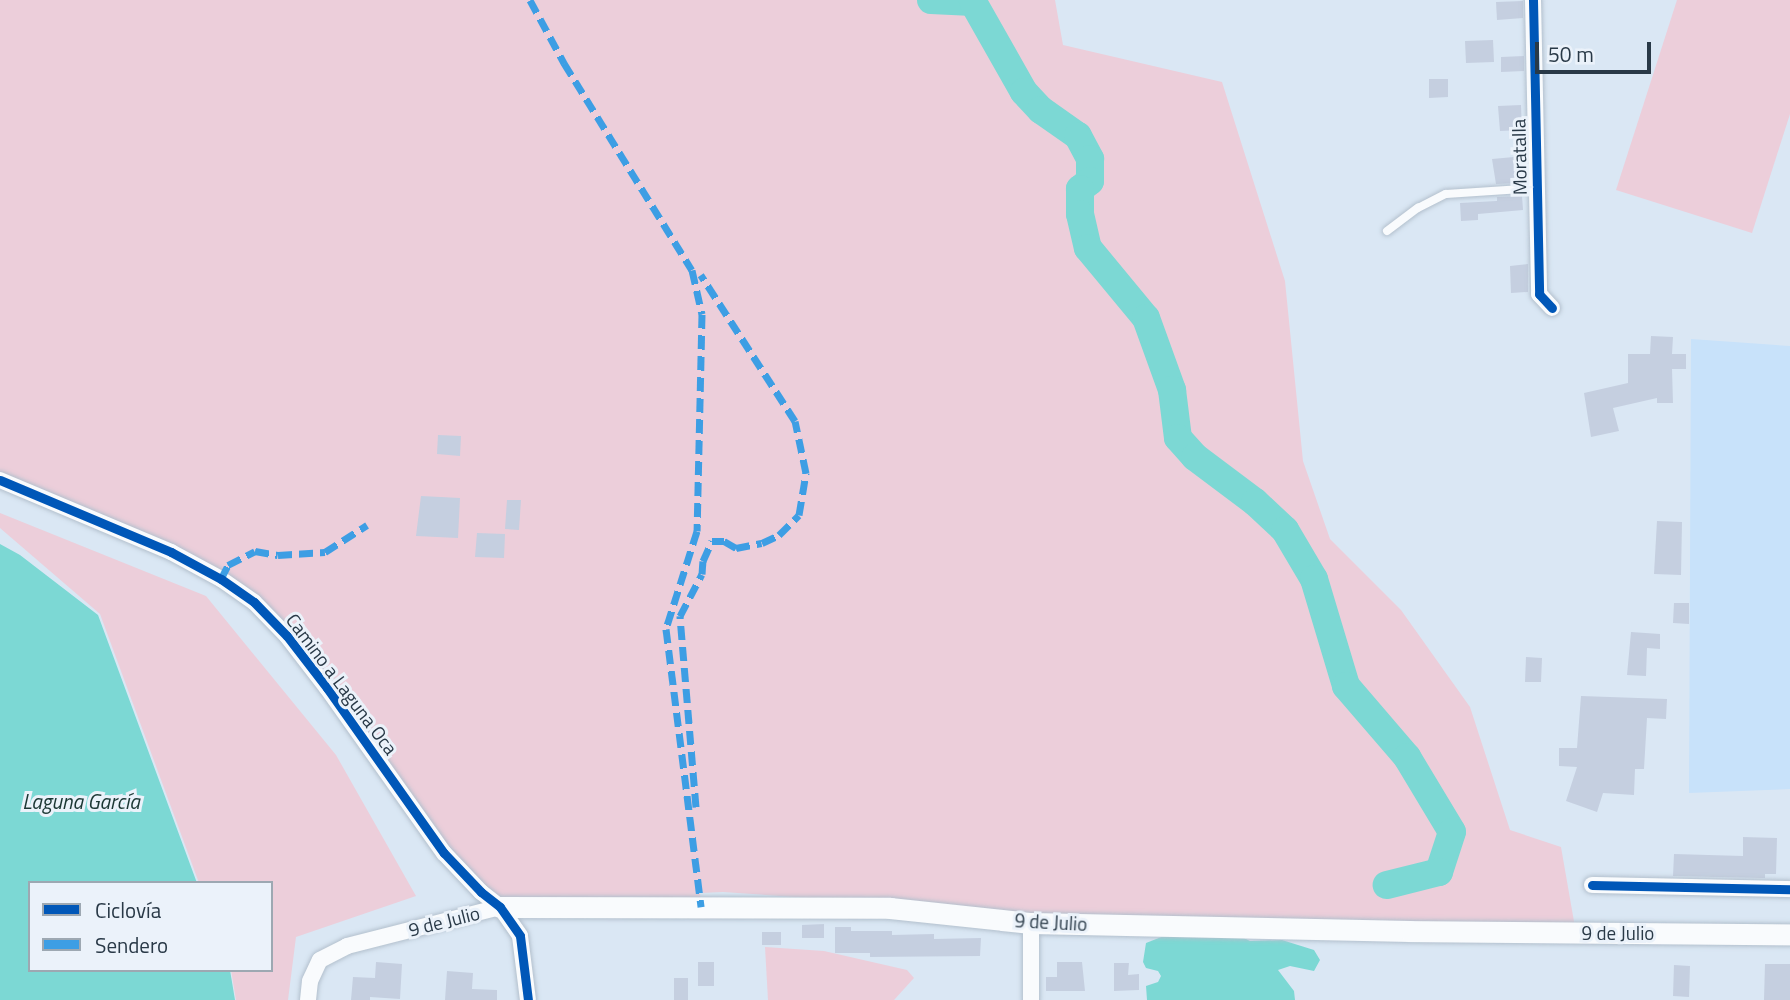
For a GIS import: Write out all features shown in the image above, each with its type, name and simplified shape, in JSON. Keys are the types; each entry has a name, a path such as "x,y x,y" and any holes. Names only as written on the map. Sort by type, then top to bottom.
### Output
{"main road":[{"name":"9 de Julio","path":"500,907 890,908 1031,923 1410,931 1790,934"}],"street":[{"name":"Moratalla","path":"1533,0 1539,294 1552,308"},
{"name":"Camino a Laguna Oca","path":"0,480 171,552 221,579 254,602 287,636 327,688 444,853 481,892 500,907 520,936 528,1000"},
{"path":"1592,885 1790,889"},
{"name":"9 de Julio","path":"308,1000 310,981 320,960 347,946 500,907"},
{"path":"1031,923 1031,1000"}],"lane":[{"path":"1387,231 1418,208 1446,194 1537,188"}],"shaded area":[{"path":"0,0 1055,0 1063,45 1222,82 1285,281 1303,461 1330,539 1401,610 1470,707 1510,830 1561,847 1576,933 1025,913 723,892 700,893 701,907 500,907 481,892 327,688 221,579 0,480"},
{"path":"1677,0 1790,0 1790,114 1752,233 1616,190"},
{"path":"1691,339 1790,346 1790,789 1689,793"},
{"path":"0,513 206,596 336,755 416,896 296,937 288,1000 236,1000 231,972 273,972 273,881 198,881 100,614 0,528"},
{"path":"765,947 824,951 907,970 914,978 894,1000 768,1000"}],"water":[{"name":"Laguna García","path":"0,544 20,555 98,615 196,881 28,881 28,972 230,972 235,1000 0,1000"},
{"path":"1174,932 1238,935 1250,941 1282,940 1314,950 1320,960 1314,971 1290,966 1278,970 1294,991 1295,1000 1147,1000 1146,986 1158,982 1161,976 1158,971 1146,968 1143,962 1146,943"}],"building":[{"path":"1523,1 1523,18 1497,20 1496,2"},
{"path":"1493,40 1494,62 1466,63 1465,41"},
{"path":"1524,56 1524,71 1501,72 1501,57"},
{"path":"1429,79 1448,79 1448,97 1429,98"},
{"path":"1521,105 1522,130 1500,131 1498,106"},
{"path":"1514,157 1516,183 1496,184 1492,159"},
{"path":"1522,196 1523,210 1478,214 1478,220 1461,221 1460,203 1497,201 1497,197"},
{"path":"1528,264 1528,292 1511,293 1510,266"},
{"path":"1651,336 1673,337 1672,354 1686,354 1686,369 1672,369 1673,403 1657,403 1657,398 1613,408 1619,431 1591,437 1584,393 1628,383 1628,354 1650,354"},
{"path":"438,435 461,436 460,456 437,454"},
{"path":"421,496 460,498 458,538 416,536"},
{"path":"507,500 521,500 519,530 505,529"},
{"path":"1657,521 1682,522 1681,575 1654,574"},
{"path":"477,533 505,534 504,558 475,557"},
{"path":"1674,603 1689,603 1689,624 1673,623"},
{"path":"1631,632 1660,634 1660,649 1647,648 1646,676 1627,675"},
{"path":"1526,657 1542,658 1541,682 1525,682"},
{"path":"1581,696 1667,699 1666,719 1647,718 1644,769 1635,769 1634,795 1603,793 1597,812 1566,801 1577,767 1559,766 1559,748 1577,748"},
{"path":"1743,837 1777,838 1776,874 1765,874 1765,878 1673,876 1674,854 1743,856"},
{"path":"824,924 824,938 802,938 802,925"},
{"path":"835,927 851,927 851,931 892,931 892,935 934,934 934,939 981,938 980,956 870,957 870,953 835,953"},
{"path":"762,932 781,932 781,945 762,945"},
{"path":"376,962 402,964 400,999 370,997 370,1000 351,1000 353,977 375,978"},
{"path":"698,962 714,962 714,986 698,986"},
{"path":"1057,962 1082,962 1085,991 1046,991 1046,977 1057,977"},
{"path":"1114,963 1129,963 1128,975 1139,974 1139,990 1114,991"},
{"path":"1765,964 1790,964 1790,1000 1764,1000"},
{"path":"1674,965 1690,966 1689,997 1673,996"},
{"path":"447,971 473,973 472,989 497,990 497,1000 445,1000"},
{"path":"674,978 688,978 688,1000 674,1000"}],"waterway":[{"path":"931,0 973,2 1024,92 1041,110 1078,136 1090,159 1090,181 1080,189 1080,214 1088,248 1146,318 1172,390 1178,438 1195,457 1255,502 1285,530 1314,579 1346,686 1407,757 1452,832 1439,872 1387,885"}],"marked path":[{"path":"530,0 564,63 692,270 702,314 697,531 666,629 701,907"},
{"path":"696,807 680,616 702,574 703,561 712,541 724,541 736,548 762,543 779,535 799,515 806,473 795,421 701,275"},
{"path":"221,579 228,565 255,551 278,555 325,552 367,525"}],"cycle path":[{"path":"1533,0 1539,294 1552,308"},
{"path":"0,480 171,552 221,579 254,602 287,636 327,688 444,853 481,892 500,907 520,936 528,1000"},
{"path":"1592,885 1790,889"}]}
